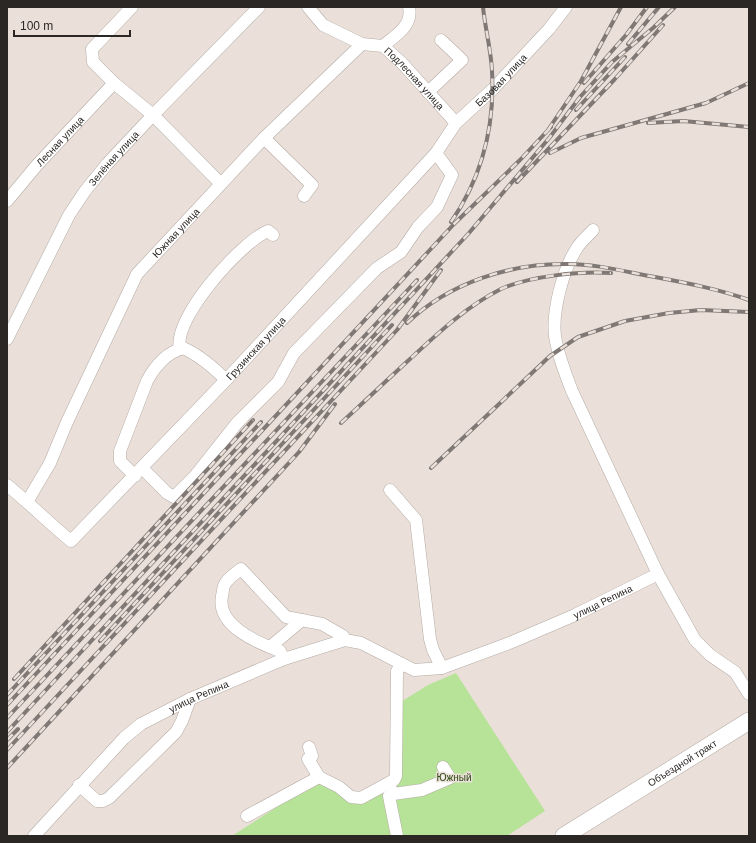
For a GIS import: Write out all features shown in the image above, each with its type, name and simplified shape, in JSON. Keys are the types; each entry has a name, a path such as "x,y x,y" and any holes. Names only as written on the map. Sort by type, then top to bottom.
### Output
{"highway":[{"name":"Объездной тракт","path":"564,836 749,721"}],"street":[{"path":"132,7 92,49 93,62 114,83 153,115 220,183"},
{"name":"Зелёная улица","path":"7,339 69,215 85,191 107,164 153,115 259,7"},
{"name":"Подлесная улица","path":"308,7 323,25 362,44 383,46 456,123"},
{"path":"383,46 407,25 410,20 409,7"},
{"name":"Базовая улица","path":"436,153 456,123 493,89 549,29 566,7"},
{"path":"428,92 462,60 441,40"},
{"name":"Южная улица","path":"28,502 50,463 67,422 137,274 220,183 264,138 362,44"},
{"name":"Лесная улица","path":"7,201 37,165 114,83"},
{"path":"264,138 312,185 304,196"},
{"path":"226,380 192,352 183,348 172,351 152,371 122,442 120,461 139,472 174,497 195,476 237,423 278,382 294,353 377,268 401,252 418,227 437,207 452,175 436,153"},
{"name":"Грузинская улица","path":"28,502 48,523 72,541 226,380 436,153"},
{"path":"593,230 577,247 566,268 558,298 555,335 562,364 572,391 658,574 695,640 710,655 735,672 749,694"},
{"path":"180,348 178,341 181,330 202,294 235,255 262,234 268,231 273,235"},
{"path":"7,485 28,502"},
{"path":"390,490 416,520 430,639 433,650 442,668"},
{"path":"284,659 280,651 247,636 226,616 221,600 224,584 241,569 286,617 322,624 343,636 345,640"},
{"name":"улица Репина","path":"34,836 79,785 124,738 141,724 190,698 284,659 345,640 361,643 414,670 442,668 512,642 575,615 658,574"},
{"path":"270,647 302,620"},
{"path":"397,836 389,796 396,776 397,671 402,664"},
{"path":"79,785 97,801 103,801 108,798 176,732 182,721 190,698"},
{"path":"309,747 312,756 308,758 319,777 339,787 351,797 361,798 391,788 422,790 450,778 443,767"},
{"path":"247,816 319,777"}],"green space":[{"name":"Южный","path":"456,673 545,811 507,836 232,836 322,778 351,797 394,780 399,703 428,685"}],"railway":[{"path":"451,222 471,187 489,131 492,71 483,7"},
{"path":"548,130 581,81 621,7"},
{"path":"584,83 626,35 647,7"},
{"path":"628,44 659,7"},
{"path":"7,732 469,233 550,137 580,97 612,62 653,28 675,7"},
{"path":"517,182 614,80 663,25"},
{"path":"576,110 625,57"},
{"path":"550,153 581,138 706,103 749,83"},
{"path":"648,123 683,121 749,127"},
{"path":"7,705 454,224 520,160 551,127"},
{"path":"407,323 424,309 461,286 503,272 524,267 546,265 590,265 702,287 749,300"},
{"path":"7,750 397,330 441,270"},
{"path":"341,423 442,330 476,303 488,296 513,284 555,275 611,273"},
{"path":"7,718 417,280"},
{"path":"431,468 550,356 578,337 625,321 669,313 701,310 749,312"},
{"path":"100,641 392,325"},
{"path":"7,768 299,452 335,404"},
{"path":"14,679 253,420"},
{"path":"7,695 261,422"},
{"path":"7,740 18,729"}]}
